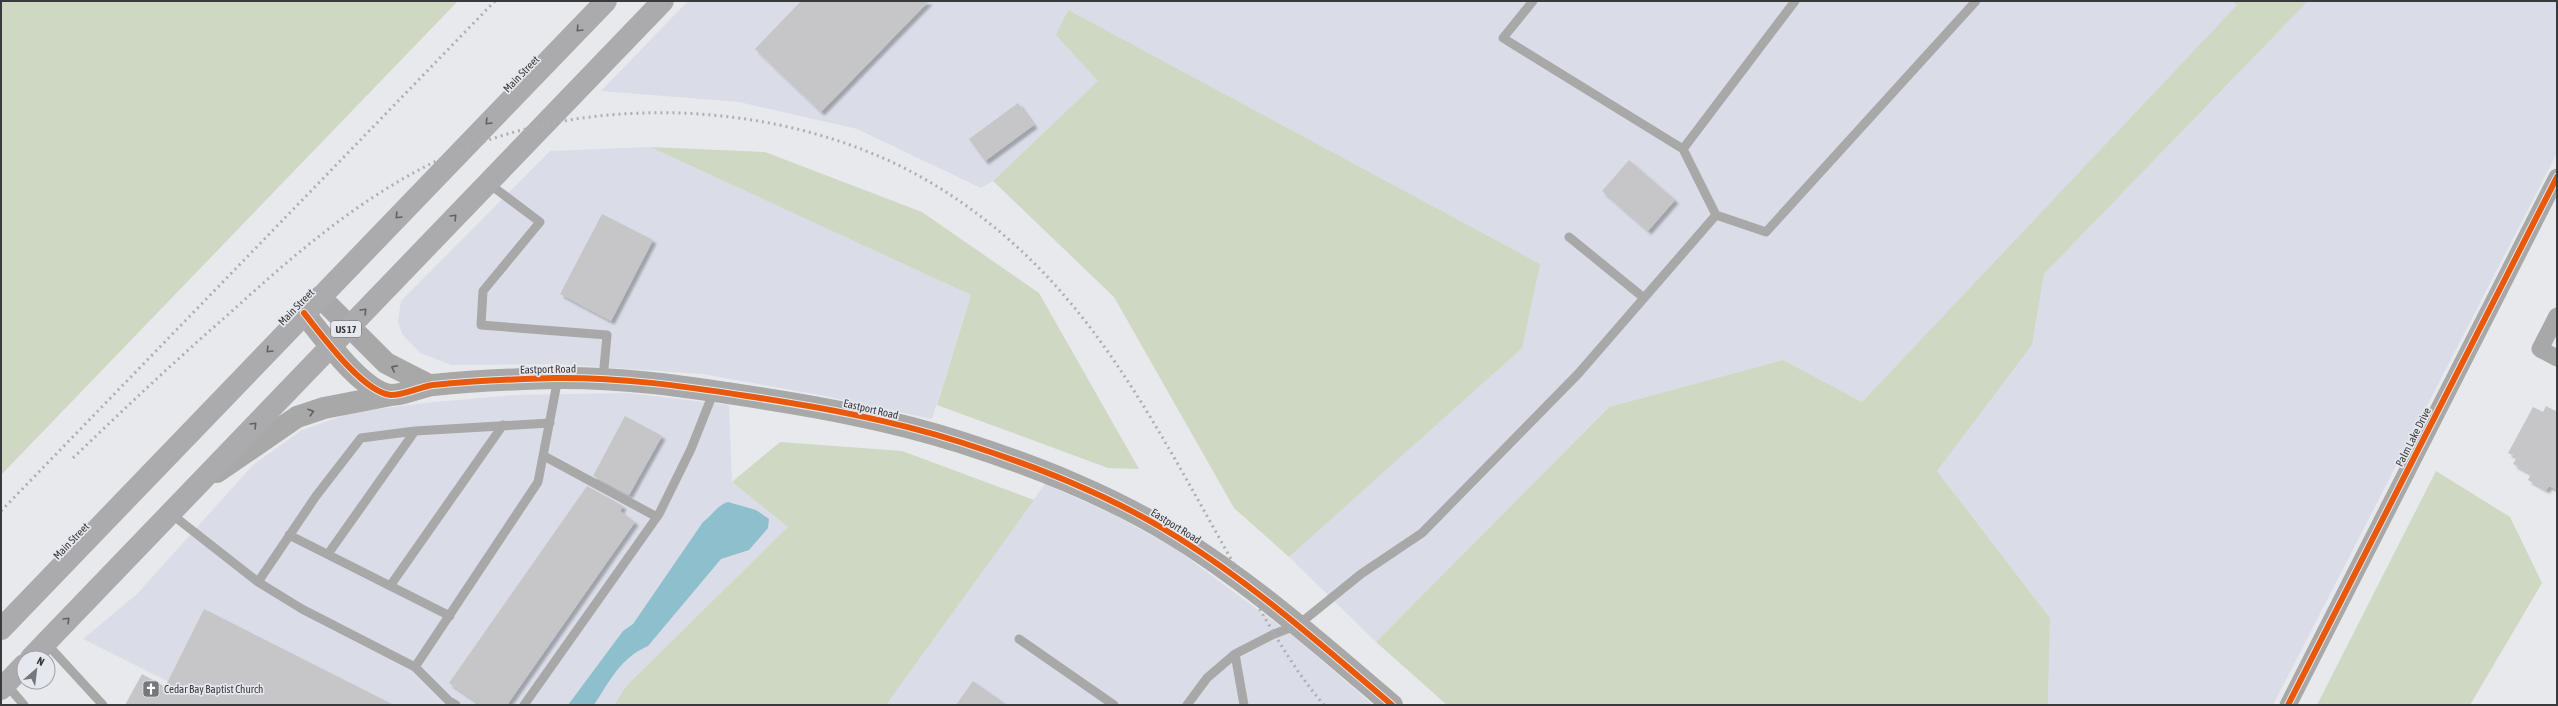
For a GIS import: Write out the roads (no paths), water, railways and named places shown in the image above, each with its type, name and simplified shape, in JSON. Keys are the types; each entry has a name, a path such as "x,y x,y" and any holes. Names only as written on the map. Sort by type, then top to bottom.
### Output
{"main road":[{"name":"Main Street","path":"1,629 606,1"},
{"name":"US 17","path":"38,650 487,182 663,1"},
{"path":"4,686 16,673"}],"street":[{"name":"Palm Lake Drive","path":"2288,705 2557,177"},
{"path":"320,297 386,363 429,386"},
{"path":"304,313 330,346 357,375 374,388 391,395"},
{"path":"2557,316 2540,349 2557,358"},
{"name":"Eastport Road","path":"196,486 297,417 324,408 429,386 558,378 603,379 714,391 808,406 889,423 959,442 1075,484 1130,510 1178,537 1298,625 1392,705"}],"lane":[{"path":"1533,1 1503,38 1683,149 1716,215 1766,232 1976,1"},
{"path":"1683,149 1795,1"},
{"path":"487,182 540,222 483,291 481,325 607,335 603,379"},
{"path":"1187,705 1207,678 1235,654 1274,634 1298,625 1361,574 1422,533 1578,374 1716,215"},
{"path":"1569,237 1644,298"},
{"path":"415,667 538,482 558,378"},
{"path":"524,705 656,517 691,449 714,391"},
{"path":"258,582 316,496 361,438 414,431 550,423"},
{"path":"390,586 503,425"},
{"path":"328,554 414,431"},
{"path":"544,456 656,517"},
{"path":"170,513 258,582 302,609 415,667 456,705"},
{"path":"290,535 450,616"},
{"path":"1019,639 1114,705"},
{"path":"46,642 104,705"},
{"path":"1235,654 1244,705"},
{"path":"4,686 24,705"}],"water":[{"path":"728,502 756,510 769,519 768,528 749,550 721,559 648,646 630,657 616,671 594,705 568,705 623,631 633,624 703,522 724,503"}],"railway":[{"path":"1,511 495,1"},
{"path":"73,458 171,366 252,293 319,236 366,202 415,172 470,146 529,128 591,117 653,113 716,115 778,125 838,141 894,163 919,176 943,190 988,222 1010,240 1050,279 1093,332 1140,400 1183,472 1281,645 1301,676 1324,705"}],"place":[{"name":"Cedar Bay Baptist Church","path":"151,689"}]}
